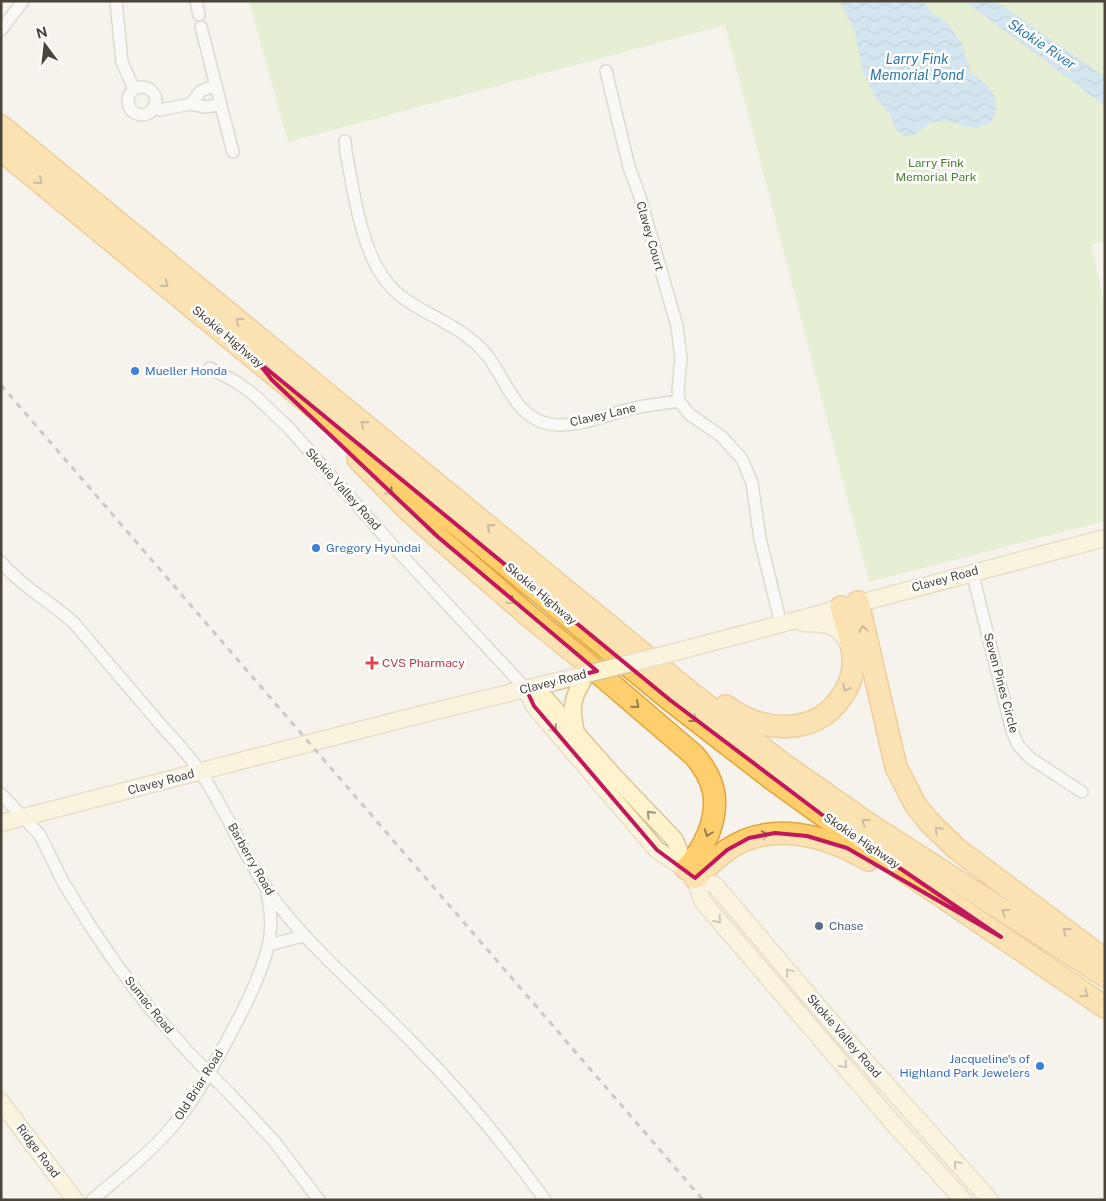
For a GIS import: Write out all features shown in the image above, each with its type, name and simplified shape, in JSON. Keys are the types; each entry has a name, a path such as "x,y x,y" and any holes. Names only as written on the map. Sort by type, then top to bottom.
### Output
{"highway":[{"name":"Skokie Highway","path":"1,126 686,689 783,764 869,824 1105,976"},
{"name":"Skokie Highway","path":"1,150 686,712 772,779 1105,1007"},
{"path":"256,360 272,380 369,469 406,508 529,616 694,755 706,769 716,800 714,816 691,873"},
{"path":"510,544 575,586 730,709 765,726 803,725 814,721 832,709 839,701 850,680 853,668 850,605"},
{"path":"850,605 864,635 896,767 915,804 929,822 957,849 1105,960"},
{"path":"691,873 749,838 775,833 808,836 847,848 956,914 1001,937"}],"main road":[{"name":"Clavey Road","path":"1,823 394,721 782,624 1105,538"},
{"path":"782,624 817,623 835,627 842,632 853,652"},
{"path":"577,734 572,715 573,698 586,674"},
{"name":"Skokie Valley Road","path":"526,689 534,706 657,850 691,873 715,885 984,1198"},
{"name":"Skokie Valley Road","path":"526,689 546,699 675,840 704,904 893,1123 963,1200"},
{"name":"Ridge Road","path":"1,1102 75,1200"}],"street":[{"path":"1,30 23,1"},
{"path":"116,1 122,62 134,89"},
{"path":"196,1 199,15"},
{"path":"201,27 233,152"},
{"name":"Clavey Court","path":"606,71 629,167 639,194 677,326 681,358 678,390 679,401"},
{"path":"190,104 201,91 216,85"},
{"path":"143,87 151,91 155,99 153,108 146,114 137,114 130,108 128,100 134,89 143,87"},
{"path":"153,108 160,110 190,104 206,107 221,104"},
{"name":"Clavey Lane","path":"346,141 346,151 358,218 370,254 388,283 396,292 414,305 476,343 497,370 523,410 538,421 556,425 580,423 637,408 679,401"},
{"name":"Skokie Valley Road","path":"210,368 238,383 254,395 288,427 396,549 526,689"},
{"path":"679,401 689,414 720,436 742,459 752,484 760,539 782,624"},
{"name":"Barberry Road","path":"1,562 10,572 58,608 74,623 200,772 266,890 331,965 397,1027 445,1077 503,1144 545,1200"},
{"name":"Seven Pines Circle","path":"972,572 1012,731 1018,745 1030,758 1082,792"},
{"name":"Sumac Road","path":"1,794 40,835 63,882 114,962 147,1005 189,1054 274,1141 320,1200"},
{"name":"Old Briar Road","path":"92,1200 142,1158 160,1140 190,1104 209,1073 239,1018 260,972 268,945 270,906 266,890"},
{"path":"268,945 304,936"}],"highlighted area":[{"path":"256,360 670,700 829,820 1001,937 847,848 807,836 775,833 749,838 727,850 695,878 657,850 534,706 526,689 597,671 438,537 272,380"}],"green space":[{"name":"Larry Fink Memorial Park","path":"249,1 1105,1 1105,241 1091,245 1105,307 1105,521 869,582 725,25 288,142"}],"water":[{"name":"Larry Fink Memorial Pond","path":"839,1 921,1 928,6 931,12 946,22 954,32 962,44 971,74 986,84 996,99 996,112 990,123 977,128 939,121 928,124 915,135 905,136 896,130 889,113 875,97 862,70 855,31"},
{"name":"Skokie River","path":"965,1 996,1 1105,77 1105,106"}],"railway":[{"path":"1,385 703,1200"}],"place":[{"name":"Mueller Honda","path":"135,371"},
{"name":"Gregory Hyundai","path":"316,548"},
{"name":"CVS Pharmacy","path":"372,663"},
{"name":"Chase","path":"819,926"},
{"name":"Jacqueline's of Highland Park Jewelers","path":"1040,1066"}]}
